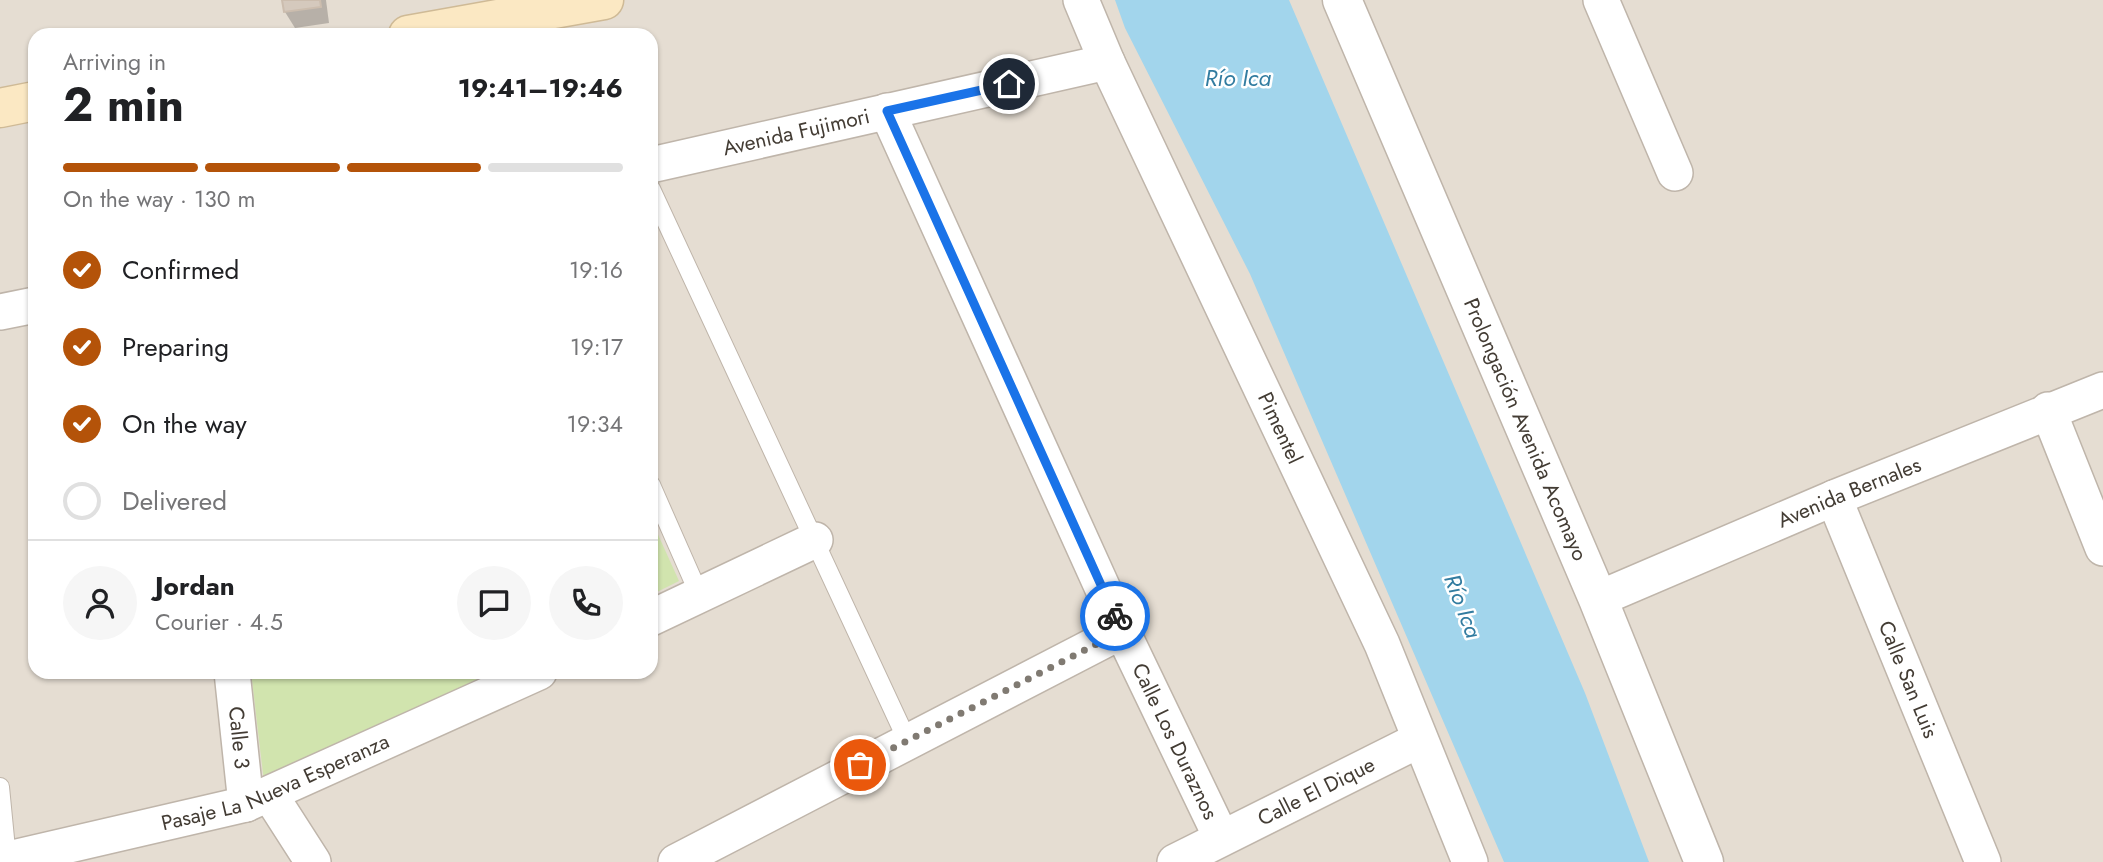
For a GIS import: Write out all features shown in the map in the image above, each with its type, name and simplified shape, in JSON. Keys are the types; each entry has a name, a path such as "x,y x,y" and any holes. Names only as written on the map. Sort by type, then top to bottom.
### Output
{"main road":[{"path":"447,28 604,0"},
{"path":"0,108 28,103"}],"street":[{"name":"Pimentel","path":"1081,0 1107,62 1382,645 1470,862"},
{"name":"Prolongación Avenida Acomayo","path":"1342,0 1598,599 1704,862"},
{"path":"1601,0 1675,173"},
{"name":"Avenida Fujimori","path":"658,163 1107,62"},
{"name":"Calle Los Duraznos","path":"887,111 1122,631 1221,837"},
{"path":"0,312 28,306"},
{"name":"Avenida Bernales","path":"1598,599 1834,498 2103,390"},
{"path":"2048,410 2103,548"},
{"name":"Calle San Luis","path":"1834,498 1983,862"},
{"path":"658,614 815,540"},
{"path":"676,862 1122,631"},
{"name":"Calle 3","path":"233,679 258,799 313,862"},
{"name":"Pasaje La Nueva Esperanza","path":"4,860 258,799 524,679"},
{"name":"Calle El Dique","path":"1175,862 1419,740"}],"lane":[{"path":"658,204 907,740"},
{"path":"658,501 699,594"},
{"path":"0,788 4,860"}],"shaded area":[{"path":"0,0 2103,0 2103,862 0,862"}],"green space":[{"path":"658,534 679,581 658,592"},
{"path":"252,679 477,679 264,782"}],"water":[{"name":"Río Ica","path":"1115,0 1289,0 1585,693 1649,862 1504,862 1250,274 1125,28"}],"building":[{"path":"282,0 320,0 321,7 284,12"}],"way so far":[{"path":"860,765 1122,631 1115,616"}],"route":[{"path":"1009,84 887,111 1115,616"}]}
